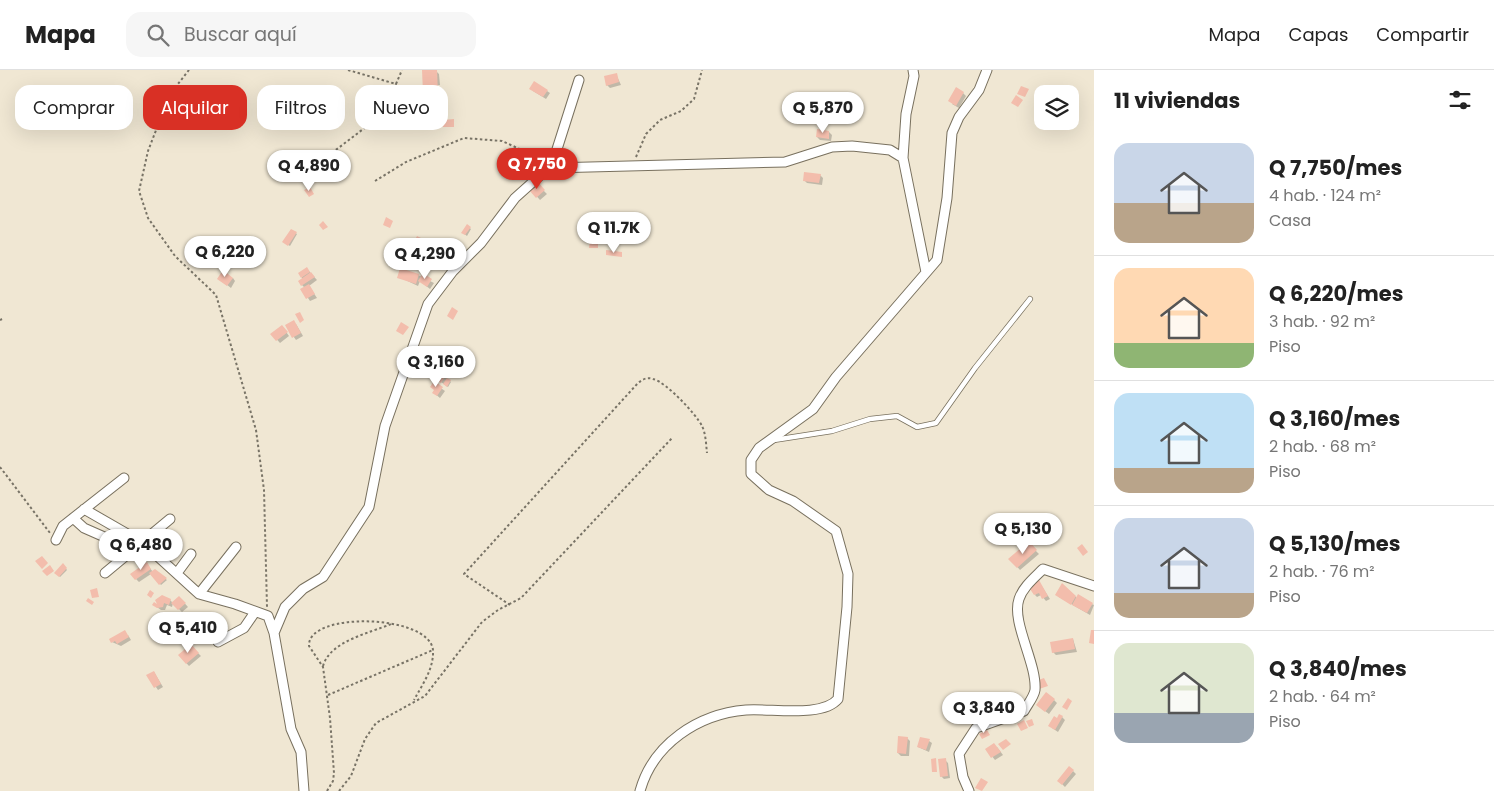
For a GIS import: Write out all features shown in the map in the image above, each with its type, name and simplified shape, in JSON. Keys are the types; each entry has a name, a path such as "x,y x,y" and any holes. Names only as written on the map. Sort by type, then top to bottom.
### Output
{"street":[{"path":"913,70 914,76 906,114 903,158 926,272"},
{"path":"640,791 658,754 670,741 704,720 745,710 819,710 834,704 838,699 847,607 848,574 836,532 792,501 769,490 751,474 751,460 759,448 771,441 813,408 836,377 903,297 921,281 937,260 947,198 952,133 959,117 978,90 987,70"},
{"path":"552,168 579,80"},
{"path":"274,633 285,607 303,589 323,577 369,507 385,426 428,304 453,271 481,243 515,198 544,172 552,168 785,162 832,147 852,146 890,150 903,158"},
{"path":"56,540 63,526 124,478"},
{"path":"84,509 143,543 200,594 268,616 274,633 291,730 301,752 304,791"},
{"path":"73,518 84,528 134,550"},
{"path":"105,573 170,519"},
{"path":"200,594 236,547"},
{"path":"177,573 191,554"},
{"path":"969,791 963,778 959,754 976,728 1024,711 1035,692 1033,667 1020,625 1018,600 1029,583 1043,569 1093,586"},
{"path":"218,642 244,628 255,612"}],"lane":[{"path":"771,441 832,431 870,420 897,416 917,427 936,422 975,368 1030,299"}],"path":[{"path":"189,70 170,94 148,151 139,191 148,218 175,256 216,296 256,430 264,490 268,616"},
{"path":"348,70 396,84"},
{"path":"324,159 375,120 402,70"},
{"path":"631,167 646,134 660,120 681,111 694,99 702,70"},
{"path":"375,181 406,162 464,138 502,141 548,162 552,168"},
{"path":"510,605 464,574 638,383 650,378 657,380 672,392 697,417 704,429 708,453"},
{"path":"339,791 351,776 370,730 376,722 414,700 425,696 488,616 522,598 673,437"},
{"path":"0,467 56,540"},
{"path":"327,791 333,781 334,773 328,695 323,667 309,646 308,641 316,630 331,625 366,622 393,623 420,633 430,641 433,650 430,671 414,700"},
{"path":"323,667 325,660 340,646 393,623"},
{"path":"328,695 433,650"}],"building":[{"path":"422,70 437,70 438,85 423,85"},
{"path":"617,73 619,82 606,86 604,76"},
{"path":"534,81 548,90 543,97 529,89"},
{"path":"1021,86 1029,89 1025,97 1017,94"},
{"path":"956,87 964,92 956,106 948,101"},
{"path":"1016,95 1023,100 1018,107 1011,103"},
{"path":"454,119 454,127 448,127 448,120"},
{"path":"817,129 829,131 829,139 816,137"},
{"path":"804,172 821,174 819,183 803,181"},
{"path":"538,182 545,190 536,198 529,190"},
{"path":"310,187 314,194 309,197 304,190"},
{"path":"386,217 393,221 390,228 383,225"},
{"path":"625,218 629,230 610,235 609,233 605,234 602,227 607,226 606,223"},
{"path":"323,221 328,227 323,230 319,225"},
{"path":"467,224 471,227 465,235 461,233"},
{"path":"291,229 297,232 288,246 282,242"},
{"path":"417,236 429,242 425,250 413,244"},
{"path":"590,240 598,241 598,248 589,248"},
{"path":"606,250 622,252 622,257 606,255"},
{"path":"307,267 310,272 301,278 298,273"},
{"path":"400,268 419,274 416,284 397,278"},
{"path":"223,270 233,278 227,286 217,279"},
{"path":"311,272 315,277 301,286 298,281"},
{"path":"423,273 432,279 427,287 418,281"},
{"path":"309,284 315,294 306,299 300,289"},
{"path":"452,307 458,311 453,320 447,316"},
{"path":"300,312 304,320 300,323 295,314"},
{"path":"294,320 301,333 292,338 285,325"},
{"path":"401,322 409,327 403,335 396,331"},
{"path":"282,325 288,332 276,341 270,334"},
{"path":"441,372 446,375 441,383 436,380"},
{"path":"447,378 451,380 447,387 443,384"},
{"path":"434,381 443,387 437,396 432,393 434,390 430,387"},
{"path":"1029,541 1037,550 1017,568 1008,559"},
{"path":"1082,544 1088,552 1083,556 1077,548"},
{"path":"42,556 48,563 42,569 35,561"},
{"path":"147,562 151,569 135,580 130,574"},
{"path":"63,563 67,568 59,577 54,573"},
{"path":"50,565 54,571 47,576 42,571"},
{"path":"155,569 167,578 159,585 149,573"},
{"path":"1039,580 1048,596 1042,599 1039,593 1034,595 1028,586"},
{"path":"1062,583 1076,596 1071,605 1055,595"},
{"path":"97,588 99,597 92,598 90,590"},
{"path":"150,590 154,593 151,598 147,595"},
{"path":"1078,594 1093,603 1087,613 1072,605"},
{"path":"162,595 171,599 169,605 164,603 163,607 157,608 152,605 154,602 157,604 155,600"},
{"path":"179,596 186,603 178,610 171,603"},
{"path":"88,598 94,602 92,605 86,601"},
{"path":"125,630 129,637 117,644 115,641 111,643 109,639"},
{"path":"1091,630 1094,630 1094,644 1089,643"},
{"path":"1073,638 1075,649 1052,653 1050,642"},
{"path":"191,644 199,653 186,664 178,655"},
{"path":"154,671 161,684 154,688 146,675"},
{"path":"1044,678 1048,686 1039,689 1036,681"},
{"path":"1046,692 1055,699 1045,712 1036,705"},
{"path":"1068,698 1072,701 1067,710 1062,707"},
{"path":"1059,714 1063,716 1055,730 1048,726 1054,716 1057,718"},
{"path":"1032,719 1034,725 1029,727 1026,721"},
{"path":"1024,720 1028,728 1021,731 1017,724"},
{"path":"987,730 990,735 982,739 979,734"},
{"path":"898,736 908,737 906,754 897,753"},
{"path":"920,737 930,739 926,750 917,747"},
{"path":"1006,739 1011,744 1003,750 998,744"},
{"path":"994,743 1001,752 991,758 985,749"},
{"path":"936,758 937,772 932,772 931,759"},
{"path":"946,758 948,776 940,777 938,759"},
{"path":"1069,766 1074,770 1062,785 1057,781"},
{"path":"981,778 988,782 982,791 975,788"}]}
